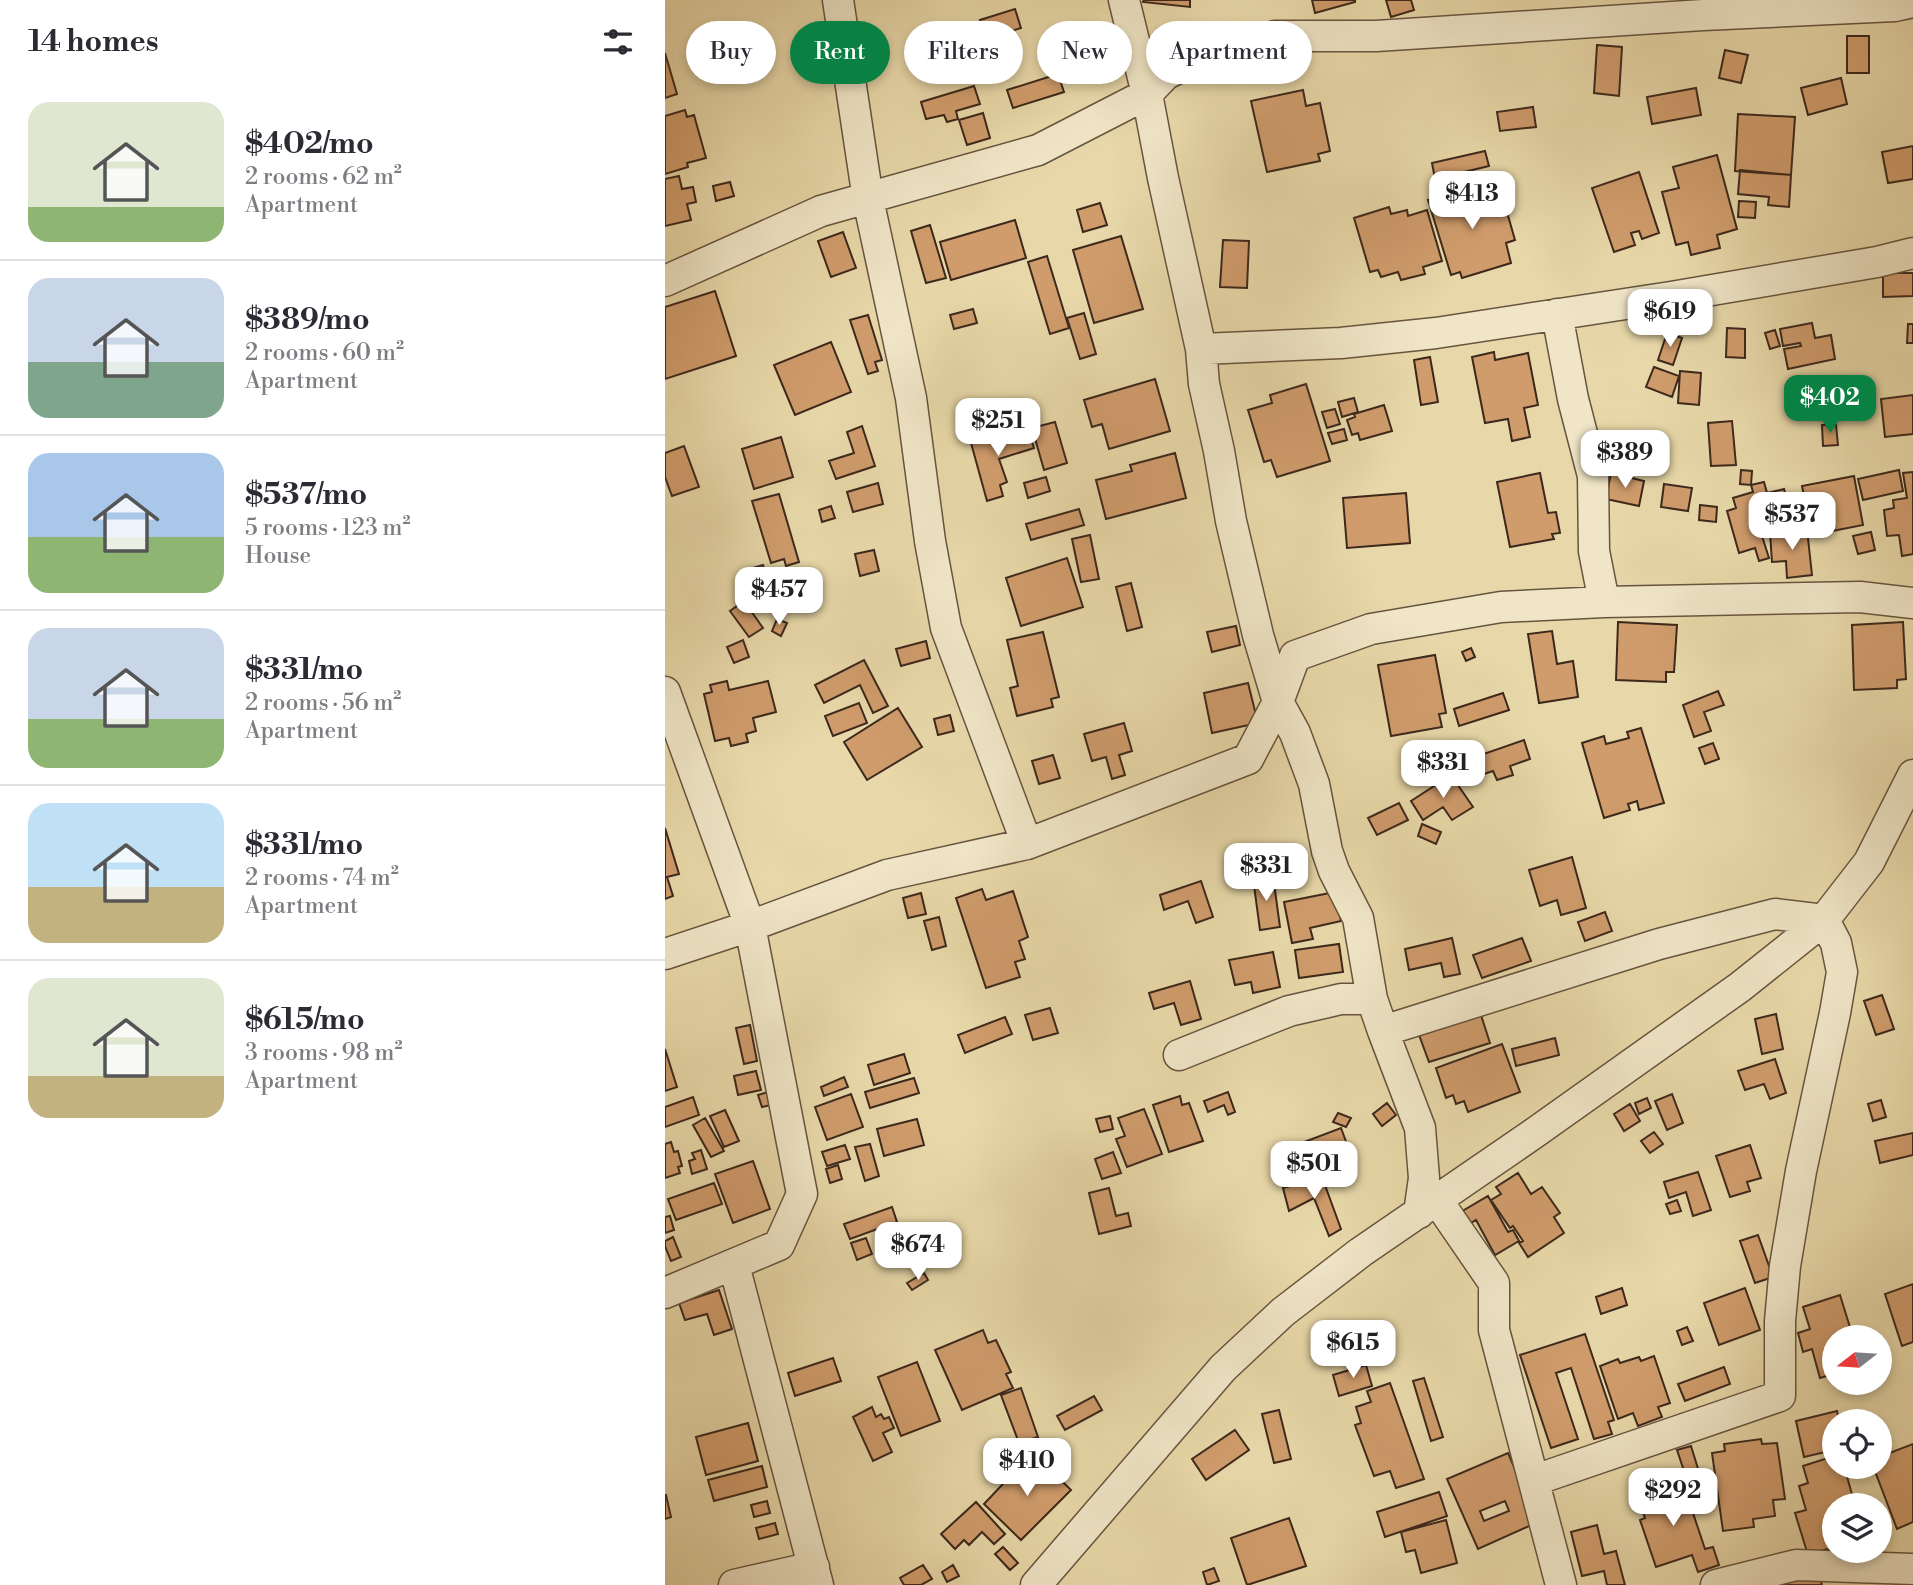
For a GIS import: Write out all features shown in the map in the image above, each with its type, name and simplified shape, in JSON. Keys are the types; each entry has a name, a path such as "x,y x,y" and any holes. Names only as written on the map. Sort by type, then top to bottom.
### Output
{"street":[{"path":"838,0 868,199 911,398 930,541 946,628 1027,844"},
{"path":"1124,0 1147,94 1201,349 1204,384 1231,521 1258,635 1278,702 1295,733 1314,784 1327,850 1334,871 1358,918 1372,999 1420,1128 1428,1206 1494,1283 1495,1330 1561,1585"},
{"path":"665,281 821,211 1038,150 1147,94 1166,74 1189,63 1275,36 1376,36 1663,17 1895,6 1913,2"},
{"path":"1201,349 1341,343 1436,333 1671,297 1877,262 1913,253"},
{"path":"1557,314 1573,399 1593,476 1594,551 1604,602"},
{"path":"665,954 750,926 887,875 1027,844 1248,759 1278,702 1295,656 1371,629 1501,607 1604,602 1860,597 1913,603"},
{"path":"665,692 750,926 802,1194 779,1245 665,1293"},
{"path":"1035,1585 1223,1368 1283,1312 1361,1252 1740,987 1824,920 1870,862 1913,775"},
{"path":"1383,1031 1645,948 1775,914 1824,920"},
{"path":"1535,1480 1780,1396 1780,1321 1785,1266 1801,1171 1842,972 1836,943 1824,920"},
{"path":"1179,1055 1289,1011 1341,999 1372,999"},
{"path":"734,1265 816,1576 734,1585"},
{"path":"1716,1585 1796,1565 1913,1569"}],"building":[{"path":"1190,0 1190,7 1143,2"},
{"path":"1312,0 1355,0 1355,2 1315,13"},
{"path":"1386,0 1411,0 1414,10 1391,17"},
{"path":"1015,9 1019,21 980,21"},
{"path":"1847,36 1869,36 1869,73 1847,73"},
{"path":"1597,45 1622,47 1619,96 1594,93"},
{"path":"1725,50 1748,55 1741,83 1719,78"},
{"path":"665,53 677,94 665,98"},
{"path":"1841,78 1847,104 1808,115 1801,88"},
{"path":"1037,81 1037,84 1061,84 1064,92 1013,108 1007,90"},
{"path":"974,86 980,104 956,111 958,119 947,122 944,115 926,119 921,102"},
{"path":"1696,88 1701,115 1652,124 1647,97"},
{"path":"1303,90 1306,106 1320,103 1330,151 1318,154 1320,161 1267,172 1251,101"},
{"path":"1533,107 1536,127 1500,131 1497,112"},
{"path":"685,110 687,117 694,115 706,158 687,163 688,167 665,174 665,116"},
{"path":"983,113 990,138 967,145 959,120"},
{"path":"1738,114 1795,117 1791,175 1735,171"},
{"path":"1913,146 1913,179 1888,183 1882,152"},
{"path":"1485,151 1489,166 1435,179 1432,163"},
{"path":"1717,155 1737,229 1717,235 1720,248 1691,255 1688,242 1676,245 1662,192 1679,188 1673,167"},
{"path":"1740,170 1791,175 1789,207 1768,205 1769,197 1738,194"},
{"path":"1639,172 1659,233 1642,239 1639,231 1631,233 1635,245 1614,252 1592,188"},
{"path":"679,176 682,189 693,187 696,202 687,204 691,220 665,226 665,179"},
{"path":"730,182 734,196 716,201 713,186"},
{"path":"1482,186 1484,197 1492,194 1496,208 1505,205 1515,240 1506,243 1511,263 1462,278 1460,272 1451,275 1428,200"},
{"path":"1739,201 1756,202 1755,218 1738,217"},
{"path":"1100,203 1107,225 1083,232 1077,210"},
{"path":"1389,207 1391,214 1407,210 1408,216 1427,210 1442,261 1423,267 1425,274 1401,280 1398,272 1381,277 1378,270 1370,272 1354,218"},
{"path":"1015,220 1026,258 951,280 940,242"},
{"path":"930,225 946,278 926,283 911,231"},
{"path":"843,232 856,268 831,277 818,241"},
{"path":"1121,236 1143,309 1094,323 1073,250"},
{"path":"1223,240 1249,241 1247,288 1220,287"},
{"path":"1047,256 1069,328 1050,334 1028,262"},
{"path":"1883,273 1913,273 1913,296 1883,297"},
{"path":"715,291 736,356 665,379 665,307"},
{"path":"973,309 977,323 954,329 950,315"},
{"path":"1084,313 1096,354 1080,359 1067,318"},
{"path":"868,315 882,360 875,362 878,371 868,374 850,320"},
{"path":"1812,323 1815,338 1831,335 1835,359 1788,369 1784,349 1801,346 1800,343 1783,346 1780,329"},
{"path":"1908,324 1913,324 1913,343 1907,343"},
{"path":"1727,328 1745,329 1745,358 1726,357"},
{"path":"1775,330 1780,346 1770,349 1765,333"},
{"path":"1667,333 1682,338 1673,365 1658,360"},
{"path":"831,342 851,392 795,415 774,365"},
{"path":"1494,352 1495,360 1528,353 1538,405 1524,408 1530,437 1512,441 1508,419 1485,423 1472,357"},
{"path":"1430,357 1438,402 1421,405 1414,360"},
{"path":"1654,367 1679,376 1672,397 1646,387"},
{"path":"1680,371 1701,373 1699,405 1678,403"},
{"path":"1155,379 1170,431 1109,449 1102,424 1092,427 1084,400"},
{"path":"1306,384 1330,461 1277,477 1271,460 1264,462 1248,410 1272,403 1270,395"},
{"path":"1913,395 1913,434 1885,437 1881,399"},
{"path":"1354,398 1358,412 1342,417 1338,402"},
{"path":"1839,399 1842,413 1827,417 1823,403"},
{"path":"1384,405 1392,431 1360,440 1358,433 1352,435 1347,420 1355,417 1354,414"},
{"path":"1335,409 1340,424 1327,428 1322,412"},
{"path":"1732,421 1736,465 1711,466 1708,423"},
{"path":"1055,422 1067,463 1044,470 1032,428"},
{"path":"1822,425 1836,425 1838,445 1823,446"},
{"path":"862,426 875,466 836,479 829,461 854,453 847,432"},
{"path":"1027,427 1034,448 999,459 1007,482 1000,485 1003,496 987,501 971,443"},
{"path":"1344,429 1347,440 1332,444 1328,433"},
{"path":"781,437 793,477 754,489 742,449"},
{"path":"684,446 699,487 672,496 665,477 665,453"},
{"path":"1175,453 1186,498 1106,519 1096,480 1132,471 1130,465"},
{"path":"1741,470 1752,471 1751,485 1740,484"},
{"path":"1899,470 1903,491 1863,500 1858,479"},
{"path":"1913,472 1913,554 1902,556 1899,535 1887,536 1884,510 1894,508 1893,500 1907,498 1903,473"},
{"path":"1540,473 1548,513 1556,512 1560,533 1552,534 1554,539 1510,547 1497,482"},
{"path":"1611,473 1644,481 1639,506 1606,499"},
{"path":"1854,476 1863,525 1812,535 1802,486"},
{"path":"1046,477 1050,491 1028,498 1024,483"},
{"path":"1764,482 1767,493 1784,489 1794,522 1761,533 1769,558 1759,561 1755,548 1739,553 1727,511 1736,508 1733,498 1753,492 1751,485"},
{"path":"878,483 883,504 853,512 847,492"},
{"path":"1664,484 1692,488 1688,511 1661,507"},
{"path":"1406,493 1410,543 1347,548 1343,498"},
{"path":"779,494 799,562 786,566 784,559 771,563 752,501"},
{"path":"1700,505 1717,507 1716,522 1699,520"},
{"path":"831,506 835,518 822,522 819,510"},
{"path":"1079,509 1084,525 1031,540 1026,524"},
{"path":"1807,529 1812,575 1787,578 1786,561 1772,562 1770,533"},
{"path":"1871,532 1875,550 1858,554 1853,536"},
{"path":"1090,535 1099,579 1081,582 1072,539"},
{"path":"874,550 879,571 860,576 855,554"},
{"path":"1067,558 1083,607 1021,626 1006,578"},
{"path":"763,565 767,579 751,584 746,570"},
{"path":"1131,583 1142,627 1127,631 1116,587"},
{"path":"744,601 763,628 749,637 730,611"},
{"path":"777,619 787,623 781,636 772,631"},
{"path":"1618,622 1677,625 1674,672 1666,672 1666,682 1616,680"},
{"path":"1903,622 1906,679 1897,680 1897,688 1854,690 1852,625"},
{"path":"1236,626 1240,645 1212,652 1207,632"},
{"path":"1552,631 1557,664 1573,661 1578,697 1539,703 1528,634"},
{"path":"1043,632 1059,697 1051,699 1053,707 1017,716 1010,688 1018,686 1007,640"},
{"path":"743,640 749,657 734,663 727,647"},
{"path":"926,641 930,658 901,666 896,649"},
{"path":"1471,648 1475,657 1466,661 1462,652"},
{"path":"1435,655 1446,713 1439,714 1442,727 1391,736 1378,665"},
{"path":"864,660 888,706 873,713 860,685 824,703 815,685"},
{"path":"727,681 729,690 768,681 776,712 753,718 756,731 746,734 748,742 731,746 729,738 715,741 704,694 712,692 710,685"},
{"path":"1248,683 1258,723 1212,733 1204,693"},
{"path":"1718,691 1724,705 1704,712 1711,731 1694,737 1683,705"},
{"path":"1503,693 1509,710 1459,726 1454,709"},
{"path":"859,703 867,723 833,736 825,716"},
{"path":"898,708 922,747 867,780 844,742"},
{"path":"950,715 954,731 938,735 934,719"},
{"path":"1124,723 1132,751 1119,755 1125,775 1112,779 1106,757 1092,761 1084,734"},
{"path":"1641,728 1664,803 1639,810 1637,801 1628,804 1630,810 1604,818 1582,743 1604,736 1606,744 1629,738 1627,732"},
{"path":"1524,740 1530,759 1510,766 1513,775 1497,780 1493,771 1475,777 1469,759"},
{"path":"1713,743 1719,759 1705,764 1699,748"},
{"path":"1053,755 1060,778 1039,784 1032,761"},
{"path":"1451,775 1473,807 1452,820 1443,807 1423,820 1411,801"},
{"path":"1399,803 1408,820 1377,835 1368,818"},
{"path":"1422,824 1441,832 1436,844 1418,836"},
{"path":"665,828 679,874 667,877 673,896 665,899"},
{"path":"1572,857 1586,908 1561,915 1557,900 1540,906 1529,870"},
{"path":"1273,876 1280,927 1260,930 1253,878"},
{"path":"1201,881 1213,917 1196,923 1188,901 1164,910 1160,895"},
{"path":"982,889 986,900 1013,891 1028,937 1019,941 1025,959 1015,962 1020,977 986,988 956,898"},
{"path":"1335,892 1341,921 1310,928 1313,939 1292,943 1284,902"},
{"path":"921,893 926,914 908,918 903,898"},
{"path":"1605,912 1612,931 1585,941 1578,922"},
{"path":"939,917 946,946 932,950 924,921"},
{"path":"1452,938 1460,974 1444,977 1441,963 1409,970 1405,949"},
{"path":"1522,938 1531,961 1482,978 1473,955"},
{"path":"1339,944 1343,972 1299,978 1295,950"},
{"path":"1273,952 1280,987 1253,993 1251,982 1235,985 1229,960"},
{"path":"1190,981 1201,1019 1181,1025 1174,1003 1154,1009 1149,993"},
{"path":"1882,995 1894,1029 1876,1035 1864,1001"},
{"path":"1050,1008 1058,1033 1033,1040 1025,1015"},
{"path":"1776,1014 1783,1049 1762,1054 1755,1019"},
{"path":"1481,1015 1490,1043 1429,1062 1419,1035"},
{"path":"1005,1017 1012,1034 965,1053 958,1035"},
{"path":"750,1025 757,1061 744,1064 736,1028"},
{"path":"1555,1038 1559,1055 1516,1066 1512,1049"},
{"path":"1502,1044 1520,1092 1468,1112 1464,1101 1456,1104 1453,1095 1446,1098 1436,1068"},
{"path":"665,1049 677,1087 665,1091"},
{"path":"904,1054 910,1073 874,1085 868,1065"},
{"path":"1775,1059 1786,1093 1770,1099 1764,1084 1745,1090 1738,1071"},
{"path":"756,1071 761,1090 738,1095 734,1076"},
{"path":"844,1077 848,1087 824,1096 821,1087"},
{"path":"914,1078 919,1093 870,1108 865,1092"},
{"path":"768,1092 771,1105 762,1107 758,1095"},
{"path":"1228,1092 1235,1112 1228,1115 1224,1105 1208,1112 1204,1101"},
{"path":"851,1094 863,1127 827,1140 815,1107"},
{"path":"1672,1094 1683,1123 1667,1130 1655,1101"},
{"path":"1180,1096 1182,1105 1189,1103 1203,1141 1169,1152 1153,1105"},
{"path":"693,1097 699,1115 665,1127 665,1107"},
{"path":"1647,1098 1651,1108 1639,1114 1635,1103"},
{"path":"1881,1100 1886,1117 1873,1121 1868,1104"},
{"path":"1387,1103 1396,1115 1382,1126 1373,1114"},
{"path":"1630,1104 1640,1121 1624,1131 1614,1114"},
{"path":"1144,1109 1162,1154 1127,1167 1116,1139 1125,1136 1118,1118"},
{"path":"725,1110 739,1141 724,1147 710,1116"},
{"path":"1338,1113 1351,1118 1346,1127 1333,1122"},
{"path":"1110,1116 1113,1129 1100,1132 1096,1119"},
{"path":"705,1118 724,1151 711,1157 693,1125"},
{"path":"917,1119 924,1145 884,1156 877,1129"},
{"path":"1341,1128 1348,1147 1311,1161 1304,1142"},
{"path":"1654,1132 1663,1144 1650,1153 1641,1141"},
{"path":"1913,1133 1913,1155 1880,1163 1875,1141"},
{"path":"671,1142 674,1152 678,1151 682,1166 678,1167 680,1173 665,1178 665,1144"},
{"path":"870,1144 879,1176 865,1181 855,1147"},
{"path":"845,1145 850,1159 827,1166 822,1152"},
{"path":"1750,1145 1761,1178 1747,1182 1750,1191 1730,1197 1716,1156"},
{"path":"701,1150 707,1169 692,1174 689,1161 695,1159 692,1153"},
{"path":"1113,1152 1121,1173 1102,1179 1095,1159"},
{"path":"753,1161 770,1209 733,1223 715,1174"},
{"path":"838,1165 842,1179 830,1183 826,1169"},
{"path":"1698,1172 1711,1210 1693,1216 1686,1192 1669,1198 1664,1182"},
{"path":"1518,1173 1531,1194 1542,1187 1560,1213 1554,1217 1564,1233 1528,1257 1519,1243 1523,1241 1513,1226 1510,1228 1491,1200 1501,1194 1496,1187"},
{"path":"1322,1177 1341,1229 1329,1236 1314,1198 1289,1211 1283,1188"},
{"path":"714,1183 722,1204 676,1220 668,1199"},
{"path":"1109,1188 1116,1216 1128,1213 1131,1226 1099,1234 1089,1193"},
{"path":"1488,1196 1508,1232 1513,1230 1519,1241 1495,1255 1476,1220 1466,1226 1459,1213"},
{"path":"1677,1200 1681,1211 1670,1214 1666,1204"},
{"path":"892,1207 897,1222 850,1239 844,1224"},
{"path":"670,1216 674,1230 665,1233 665,1217"},
{"path":"1758,1235 1773,1277 1755,1283 1740,1241"},
{"path":"673,1237 681,1257 671,1261 665,1241"},
{"path":"866,1238 872,1254 857,1260 851,1243"},
{"path":"924,1273 928,1280 912,1290 907,1283"},
{"path":"1913,1284 1913,1342 1902,1346 1885,1294"},
{"path":"1622,1288 1627,1305 1601,1314 1596,1297"},
{"path":"1745,1288 1760,1330 1719,1345 1704,1303"},
{"path":"719,1290 732,1329 714,1335 707,1314 685,1320 679,1303"},
{"path":"1840,1295 1849,1325 1822,1325 1820,1378 1812,1349 1803,1352 1798,1333 1810,1329 1803,1307"},
{"path":"1687,1327 1693,1341 1682,1345 1677,1331"},
{"path":"983,1330 988,1343 996,1340 1011,1372 1006,1374 1013,1388 962,1410 935,1350"},
{"path":"1585,1334 1614,1420 1608,1422 1612,1434 1594,1439 1571,1368 1556,1373 1578,1439 1551,1448 1520,1355"},
{"path":"1654,1356 1670,1403 1658,1407 1662,1417 1638,1426 1633,1413 1618,1419 1600,1366 1618,1359 1620,1363 1639,1357 1641,1361"},
{"path":"833,1358 841,1381 795,1396 788,1373"},
{"path":"917,1362 940,1421 901,1436 878,1377"},
{"path":"1366,1365 1372,1386 1339,1396 1333,1375"},
{"path":"1724,1367 1730,1384 1685,1401 1678,1384"},
{"path":"1424,1378 1443,1437 1431,1441 1413,1381"},
{"path":"1390,1383 1424,1479 1396,1488 1390,1471 1374,1476 1355,1425 1361,1423 1356,1407 1371,1402 1367,1391"},
{"path":"1021,1388 1038,1437 1019,1443 1001,1395"},
{"path":"1094,1396 1102,1410 1065,1430 1057,1416"},
{"path":"872,1407 876,1417 881,1414 884,1419 889,1417 894,1428 883,1433 892,1452 873,1461 853,1417"},
{"path":"1279,1410 1291,1459 1274,1463 1262,1414"},
{"path":"1822,1415 1822,1453 1804,1457 1796,1421"},
{"path":"748,1423 758,1461 706,1475 696,1437"},
{"path":"1235,1430 1249,1450 1206,1480 1192,1459"},
{"path":"1761,1439 1762,1444 1777,1443 1785,1499 1773,1500 1775,1516 1753,1519 1754,1527 1723,1531 1712,1453 1725,1451 1724,1444"},
{"path":"1913,1444 1913,1522 1897,1529 1892,1516 1892,1493 1883,1493 1878,1479 1892,1479 1892,1452"},
{"path":"1691,1446 1699,1472 1686,1477 1677,1450"},
{"path":"1508,1453 1538,1522 1478,1549 1447,1479","holes":["1505,1501 1509,1511 1484,1521 1480,1511"]},
{"path":"1037,1457 1071,1490 1021,1540 984,1504 1016,1470 1021,1474"},
{"path":"1822,1460 1822,1479 1848,1479 1852,1493 1822,1493 1822,1551 1808,1555 1795,1513 1806,1510 1799,1486 1808,1483 1803,1466"},
{"path":"762,1466 767,1487 714,1501 708,1480"},
{"path":"1682,1480 1705,1549 1713,1547 1719,1565 1698,1572 1692,1555 1656,1567 1640,1520 1645,1518 1637,1495"},
{"path":"1439,1492 1447,1516 1385,1537 1377,1512"},
{"path":"665,1495 671,1517 665,1519"},
{"path":"767,1501 770,1513 754,1517 751,1505"},
{"path":"976,1502 1005,1534 994,1544 982,1532 969,1545 964,1540 955,1549 941,1534"},
{"path":"1289,1518 1306,1566 1247,1585 1231,1538"},
{"path":"1446,1520 1457,1563 1421,1573 1415,1550 1406,1552 1401,1532"},
{"path":"775,1523 778,1534 759,1539 756,1528"},
{"path":"1597,1525 1604,1554 1616,1551 1625,1585 1607,1585 1604,1571 1582,1576 1571,1532"},
{"path":"1003,1547 1018,1563 1010,1570 995,1554"},
{"path":"923,1565 932,1579 921,1585 904,1585 900,1578"},
{"path":"953,1565 959,1576 947,1582 942,1572"},
{"path":"1214,1568 1219,1581 1207,1585 1203,1572"},
{"path":"1818,1571 1822,1585 1777,1585 1777,1583"}]}
